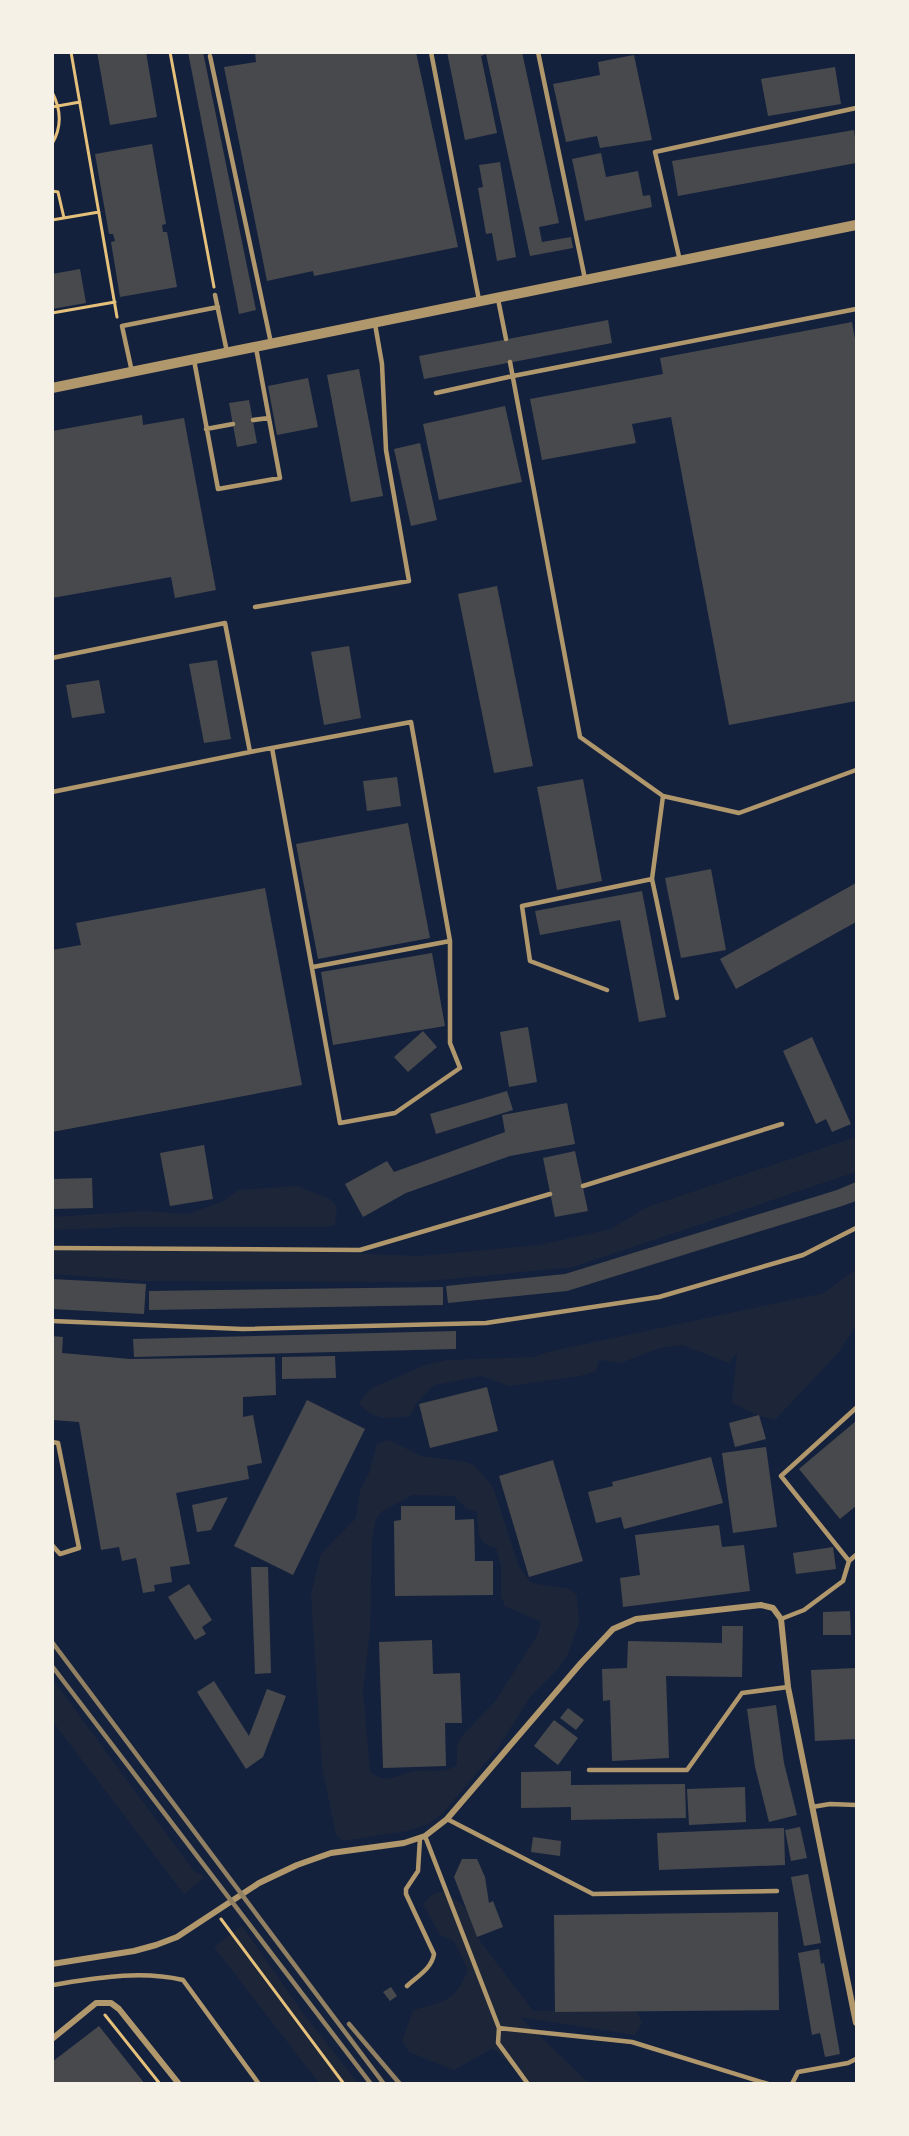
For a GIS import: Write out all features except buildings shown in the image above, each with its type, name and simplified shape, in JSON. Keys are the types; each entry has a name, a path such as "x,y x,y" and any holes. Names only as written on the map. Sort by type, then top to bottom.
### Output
{"street":[{"path":"52,388 586,282 856,225"},
{"path":"52,1964 134,1951 156,1945 177,1937 259,1883 307,1861 331,1853 404,1843 423,1837 447,1819 613,1629 636,1619 761,1605 773,1608 781,1619 788,1687 856,2023"},
{"path":"52,2039 96,2003 111,2002 179,2084"}],"lane":[{"path":"431,52 480,303"},
{"path":"538,52 586,282"},
{"path":"210,56 272,344"},
{"path":"680,261 656,152 856,108"},
{"path":"216,296 227,354"},
{"path":"498,299 506,339"},
{"path":"132,372 122,326 218,307"},
{"path":"436,393 856,309"},
{"path":"255,607 409,581 386,450 382,364 375,324"},
{"path":"194,360 218,489 280,478 255,348"},
{"path":"510,362 580,737 663,796 739,813 856,770"},
{"path":"253,420 268,417"},
{"path":"207,429 233,424"},
{"path":"52,658 225,623 250,752"},
{"path":"52,792 250,752 411,722 450,941 450,1043 460,1068 395,1113 340,1123 272,748"},
{"path":"663,796 652,879 677,998"},
{"path":"608,990 530,961 522,906 652,879"},
{"path":"313,967 450,941"},
{"path":"583,1186 782,1124"},
{"path":"52,1248 360,1250 550,1194"},
{"path":"52,1321 242,1329 486,1323 659,1297 802,1255 856,1228"},
{"path":"849,1561 781,1476 856,1408"},
{"path":"52,1442 58,1443 79,1548 60,1554 52,1545"},
{"path":"781,1619 804,1610 843,1581 849,1561 856,1555"},
{"path":"589,1770 687,1770 741,1693 788,1687"},
{"path":"812,1807 830,1803 856,1805"},
{"path":"447,1819 593,1894 777,1892"},
{"path":"407,1986 429,1967 434,1954 406,1894 418,1871 423,1837"},
{"path":"423,1837 499,2028 498,2043 528,2084"},
{"path":"52,1985 135,1974 183,1980 260,2084"},
{"path":"499,2028 632,2042 768,2084"},
{"path":"792,2084 798,2072 848,2063 856,2059"}],"path":[{"path":"71,52 119,327 122,326"},
{"path":"170,52 216,296"},
{"path":"52,92 58,106 58,128 53,141"},
{"path":"52,107 80,102"},
{"path":"52,190 58,192 64,218"},
{"path":"52,220 99,212"},
{"path":"52,313 115,302"},
{"path":"215,1912 344,2084"},
{"path":"103,2013 160,2084"}],"shaded area":[{"path":"856,1137 856,1172 573,1267 419,1282 146,1281 53,1274 52,1251 289,1251 419,1256 539,1245 611,1229 647,1207"},
{"path":"297,1186 330,1199 337,1207 335,1225 326,1227 126,1227 53,1230 53,1217 145,1211 188,1214 224,1201 238,1190"},
{"path":"856,1269 856,1325 839,1352 775,1420 757,1415 732,1403 737,1353 729,1363 682,1345 657,1349 621,1363 599,1360 596,1371 580,1376 509,1386 482,1376 434,1385 416,1404 410,1416 388,1418 376,1416 359,1403 370,1389 425,1365 448,1360 533,1357 824,1293"},
{"path":"389,1440 421,1456 466,1462 475,1466 493,1487 519,1567 531,1583 569,1589 577,1595 579,1623 568,1654 558,1669 530,1697 498,1748 442,1814 426,1825 407,1831 343,1841 336,1834 322,1767 311,1594 321,1554 356,1518 360,1490 369,1473 377,1444","holes":["413,1495 454,1496 467,1509 477,1512 481,1540 496,1548 501,1566 501,1596 505,1606 541,1622 537,1636 496,1700 461,1737 457,1746 457,1765 437,1771 415,1771 393,1778 382,1778 370,1771 363,1691 370,1632 372,1539 376,1519 381,1512"]},
{"path":"53,1680 194,1871 205,1877 184,1894 53,1722"},
{"path":"442,1891 462,1904 477,1937 533,2011 637,2011 642,2023 635,2035 520,2017 589,2083 524,2083 525,2079 493,2048 454,2070 409,2052 402,2041 413,2010 433,2005 453,1995 468,1970 454,1941 440,1935 423,1904 431,1895"},
{"path":"242,1926 303,2013 358,2083 319,2083 214,1947"}],"railway":[{"path":"52,1642 384,2084"},
{"path":"52,1666 371,2084"},
{"path":"349,2024 400,2084"}]}
